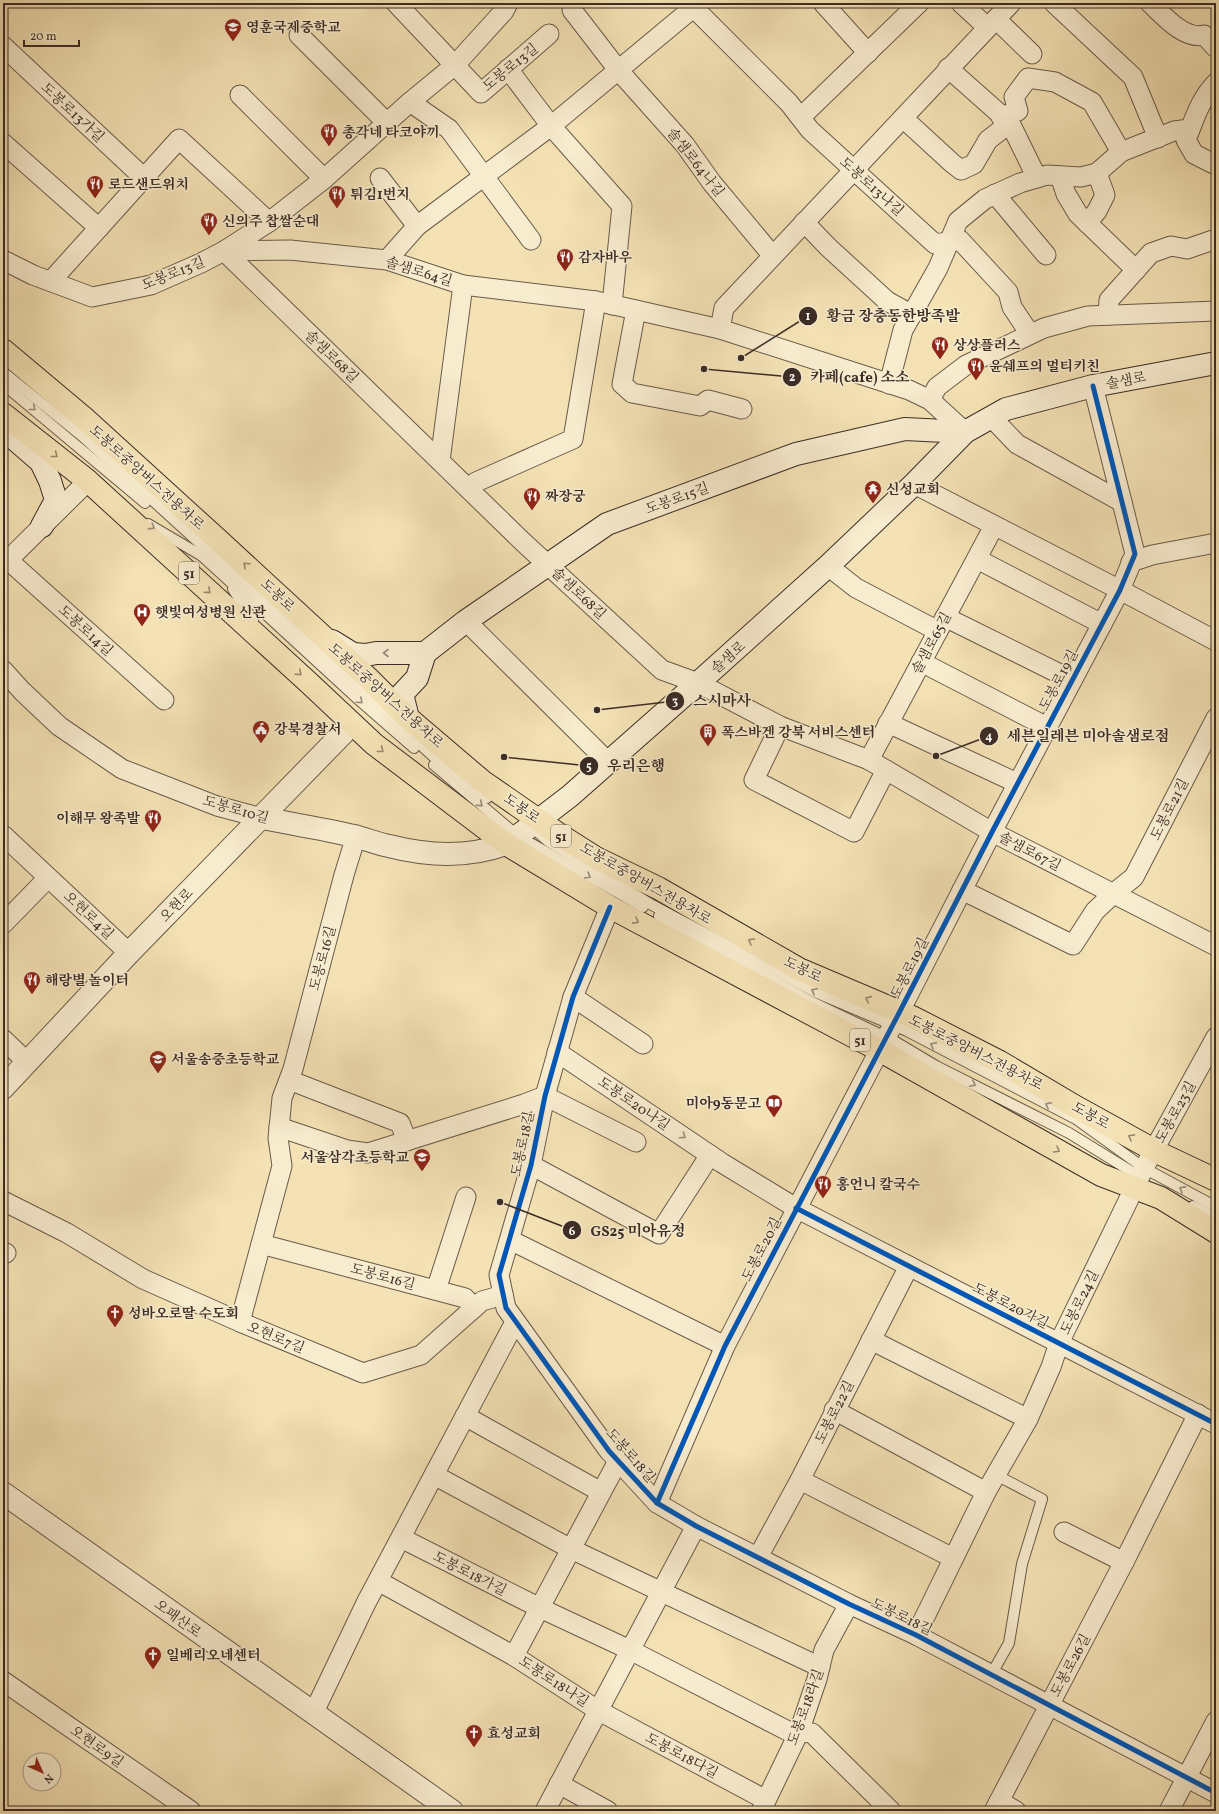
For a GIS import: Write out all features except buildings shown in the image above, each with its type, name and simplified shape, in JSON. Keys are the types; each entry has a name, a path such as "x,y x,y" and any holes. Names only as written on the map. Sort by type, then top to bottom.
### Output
{"main road":[{"name":"도봉로","path":"3,350 84,418 278,596 314,639 387,698 408,718 482,781 522,829 610,907 889,1031"},
{"name":"솔샘로","path":"522,829 608,762 698,683 828,566 914,484 965,432 1006,409 1093,386 1216,363"},
{"name":"도봉로","path":"3,414 88,481 352,724 395,760 522,829 588,853 658,888 799,969 1101,1175 1143,1171 1216,1180"},
{"path":"3,429 41,462 50,481 56,500 42,526"},
{"name":"도봉로15길","path":"425,653 466,620 607,524 796,454 905,429 965,432"},
{"path":"314,639 353,654 425,653 416,678 402,694 408,718"},
{"name":"오현로","path":"3,1088 129,953 352,724"},
{"name":"도봉로10길","path":"262,818 356,836 389,846 422,853 445,855 469,853 493,848 522,829"},
{"name":"도봉로","path":"889,1031 912,1018 1000,1062 1076,1107 1143,1171 1161,1198 1216,1232"},
{"name":"오패산로","path":"3,1493 312,1714 452,1811"}],"street":[{"name":"도봉로13길","path":"396,3 481,93 549,34"},
{"name":"도봉로13길","path":"3,260 50,281 92,297 151,285 224,251 269,222 324,179 387,122 455,65 504,11 508,3"},
{"path":"823,3 868,52"},
{"path":"801,117 919,3"},
{"path":"961,3 992,23 1032,54"},
{"path":"720,329 724,308 903,118 948,68 1011,3"},
{"path":"1054,3 1133,77 1158,138"},
{"path":"1150,3 1176,27 1197,37 1204,35 1216,48"},
{"path":"386,260 417,226 551,126 694,5"},
{"name":"도봉로13나길","path":"694,5 789,103 810,130 936,244 950,241"},
{"name":"솔샘로64나길","path":"572,10 619,70 685,145 712,183 772,256"},
{"path":"299,35 387,122"},
{"name":"도봉로13가길","path":"3,46 144,178"},
{"path":"948,68 1006,120 1037,178"},
{"path":"469,489 476,482 573,439 604,303 622,206 551,126 508,69"},
{"path":"903,118 961,170 974,164 988,140 1006,120 1018,111 1014,98 1028,78 1055,82 1092,102 1121,152"},
{"path":"1216,83 1208,92 1192,122 1186,140 1194,154 1216,165"},
{"path":"240,95 324,179"},
{"path":"410,102 449,129 531,240"},
{"path":"889,384 902,330 938,268 958,221 985,199 995,194 1047,175 1081,177 1097,173 1121,152 1174,132 1190,129"},
{"path":"50,281 179,139 269,222"},
{"path":"3,143 99,228"},
{"path":"1087,223 1097,211 1105,195 1097,173"},
{"path":"1060,176 1066,194 1078,214 1136,270"},
{"path":"380,178 417,226"},
{"path":"995,194 1046,255"},
{"path":"804,222 828,247 887,301 912,315"},
{"path":"1108,315 1109,300 1151,253 1171,246 1186,249 1216,239"},
{"path":"950,241 960,240 1008,292 1012,307 1030,334"},
{"name":"솔샘로64길","path":"224,251 290,250 386,260 463,285 604,303 720,329 889,384 930,400 965,432"},
{"name":"솔샘로68길","path":"224,251 469,489 662,670 698,683"},
{"path":"440,461 463,285"},
{"path":"636,310 622,384 632,393 700,406 708,400 742,410"},
{"path":"930,400 937,387 966,366 1044,328 1088,316 1216,311"},
{"name":"도봉로19길","path":"889,1031 1017,783 1120,590 1135,554 1093,386"},
{"path":"991,417 1017,444 1122,502"},
{"name":"도봉로14길","path":"88,481 6,563 164,700"},
{"path":"914,484 1216,641"},
{"name":"솔샘로65길","path":"869,760 994,526"},
{"path":"1132,562 1152,555 1216,543"},
{"path":"977,559 1102,624"},
{"path":"828,566 856,588 942,624"},
{"path":"466,620 608,762"},
{"name":"도봉로19길","path":"942,624 1072,680"},
{"name":"도봉로19길","path":"921,662 1047,727"},
{"name":"도봉로10길","path":"4,674 60,726 122,770 217,806 262,818"},
{"name":"솔샘로67길","path":"698,683 780,726 869,760 992,832 1216,946"},
{"name":"도봉로21길","path":"1113,894 1134,877 1216,718"},
{"path":"888,723 1017,783"},
{"path":"780,726 754,780 854,832 886,770"},
{"name":"오현로4길","path":"3,835 129,953"},
{"name":"도봉로16길","path":"240,1322 282,1166 278,1138 282,1098 289,1080 344,875 356,836"},
{"path":"3,924 48,878"},
{"path":"962,890 1073,945 1095,911 1113,894"},
{"name":"도봉로18길","path":"610,907 573,997 545,1096 531,1165 499,1275 506,1308 515,1322 618,1461 657,1503 696,1526 849,1604 916,1635 1216,1794"},
{"path":"573,997 643,1044"},
{"name":"도봉로20길","path":"657,1503 725,1346 889,1031"},
{"name":"도봉로23길","path":"1143,1171 1216,1037"},
{"path":"3,1039 27,1062"},
{"name":"도봉로20나길","path":"557,1052 710,1155 796,1208"},
{"path":"289,1080 400,1123 407,1141"},
{"name":"도봉로18길","path":"279,1127 347,1150 368,1153 545,1096 636,1142"},
{"path":"531,1165 658,1234 710,1155"},
{"name":"도봉로24길","path":"916,1635 986,1492 1028,1419 1051,1367 1059,1343 1143,1171"},
{"path":"436,1290 466,1197"},
{"name":"오현로7길","path":"3,1201 67,1233 143,1279 240,1322 363,1373 421,1355 482,1301 503,1295"},
{"name":"도봉로20가길","path":"796,1208 1216,1424"},
{"path":"510,1240 725,1346"},
{"name":"도봉로16길","path":"261,1244 465,1298 474,1308"},
{"name":"도봉로22길","path":"758,1557 800,1480 834,1410 909,1266"},
{"path":"312,1714 378,1581 515,1322"},
{"path":"871,1340 1028,1419"},
{"path":"834,1410 986,1492"},
{"name":"도봉로26길","path":"996,1806 1124,1562 1198,1414"},
{"path":"465,1416 601,1492"},
{"name":"도봉로18나길","path":"598,1710 514,1656 618,1461"},
{"path":"434,1475 571,1549 820,1667"},
{"path":"800,1480 953,1558"},
{"path":"545,1811 696,1526"},
{"path":"1064,1532 1124,1562"},
{"name":"도봉로18가길","path":"401,1538 540,1608"},
{"path":"378,1581 514,1656"},
{"name":"도봉로18라길","path":"763,1805 798,1732 820,1667 824,1650 849,1604"},
{"path":"540,1608 630,1650 788,1731 812,1733 891,1811"},
{"name":"오현로9길","path":"3,1680 191,1811"},
{"name":"도봉로18다길","path":"598,1710 763,1805"},
{"path":"1169,1811 1216,1721"},
{"path":"559,1784 608,1811"},
{"path":"425,1792 440,1811"},
{"path":"996,1806 1016,1811"}],"lane":[{"name":"도봉로중앙버스전용차로","path":"3,372 81,435 314,639 339,672 434,757 474,789 499,806"},
{"path":"3,384 139,498 359,700 522,829"},
{"path":"107,499 204,558"},
{"path":"228,580 270,647"},
{"path":"339,672 387,698"},
{"path":"1143,1171 1216,1207"},
{"path":"1143,1171 1216,1218"},
{"path":"991,1675 1009,1643 1022,1564 1042,1499 996,1475"}],"cycle path":[{"path":"657,1503 725,1346 992,832 1120,590 1135,554 1093,386"},
{"path":"610,907 573,997 545,1096 531,1165 499,1275 506,1308 609,1451 657,1503 696,1526 849,1604 916,1635 1216,1793"},
{"path":"796,1208 1216,1424"}],"place":[{"name":"영훈국제중학교","path":"233,42"},
{"name":"총각네 타코야끼","path":"329,147"},
{"name":"로드샌드위치","path":"95,199"},
{"name":"튀김1번지","path":"337,209"},
{"name":"신의주 찹쌀순대","path":"209,236"},
{"name":"감자바우","path":"565,272"},
{"name":"황금 장충동한방족발","path":"741,358"},
{"name":"상상플러스","path":"940,360"},
{"name":"카페(cafe) 소소","path":"704,369"},
{"name":"윤쉐프의 멀티키친","path":"976,381"},
{"name":"신성교회","path":"873,504"},
{"name":"짜장궁","path":"532,511"},
{"name":"햇빛여성병원 신관","path":"142,627"},
{"name":"스시마사","path":"597,710"},
{"name":"강북경찰서","path":"261,744"},
{"name":"폭스바겐 강북 서비스센터","path":"708,747"},
{"name":"세븐일레븐 미아솔샘로점","path":"936,756"},
{"name":"우리은행","path":"504,757"},
{"name":"이해무 왕족발","path":"153,833"},
{"name":"해랑별 놀이터","path":"32,995"},
{"name":"서울송중초등학교","path":"158,1074"},
{"name":"미아9동문고","path":"774,1118"},
{"name":"서울삼각초등학교","path":"422,1172"},
{"name":"홍언니 칼국수","path":"823,1199"},
{"name":"GS25 미아유정","path":"500,1202"},
{"name":"성바오로딸 수도회","path":"115,1328"},
{"name":"일베리오네센터","path":"153,1670"},
{"name":"효성교회","path":"474,1748"}]}
